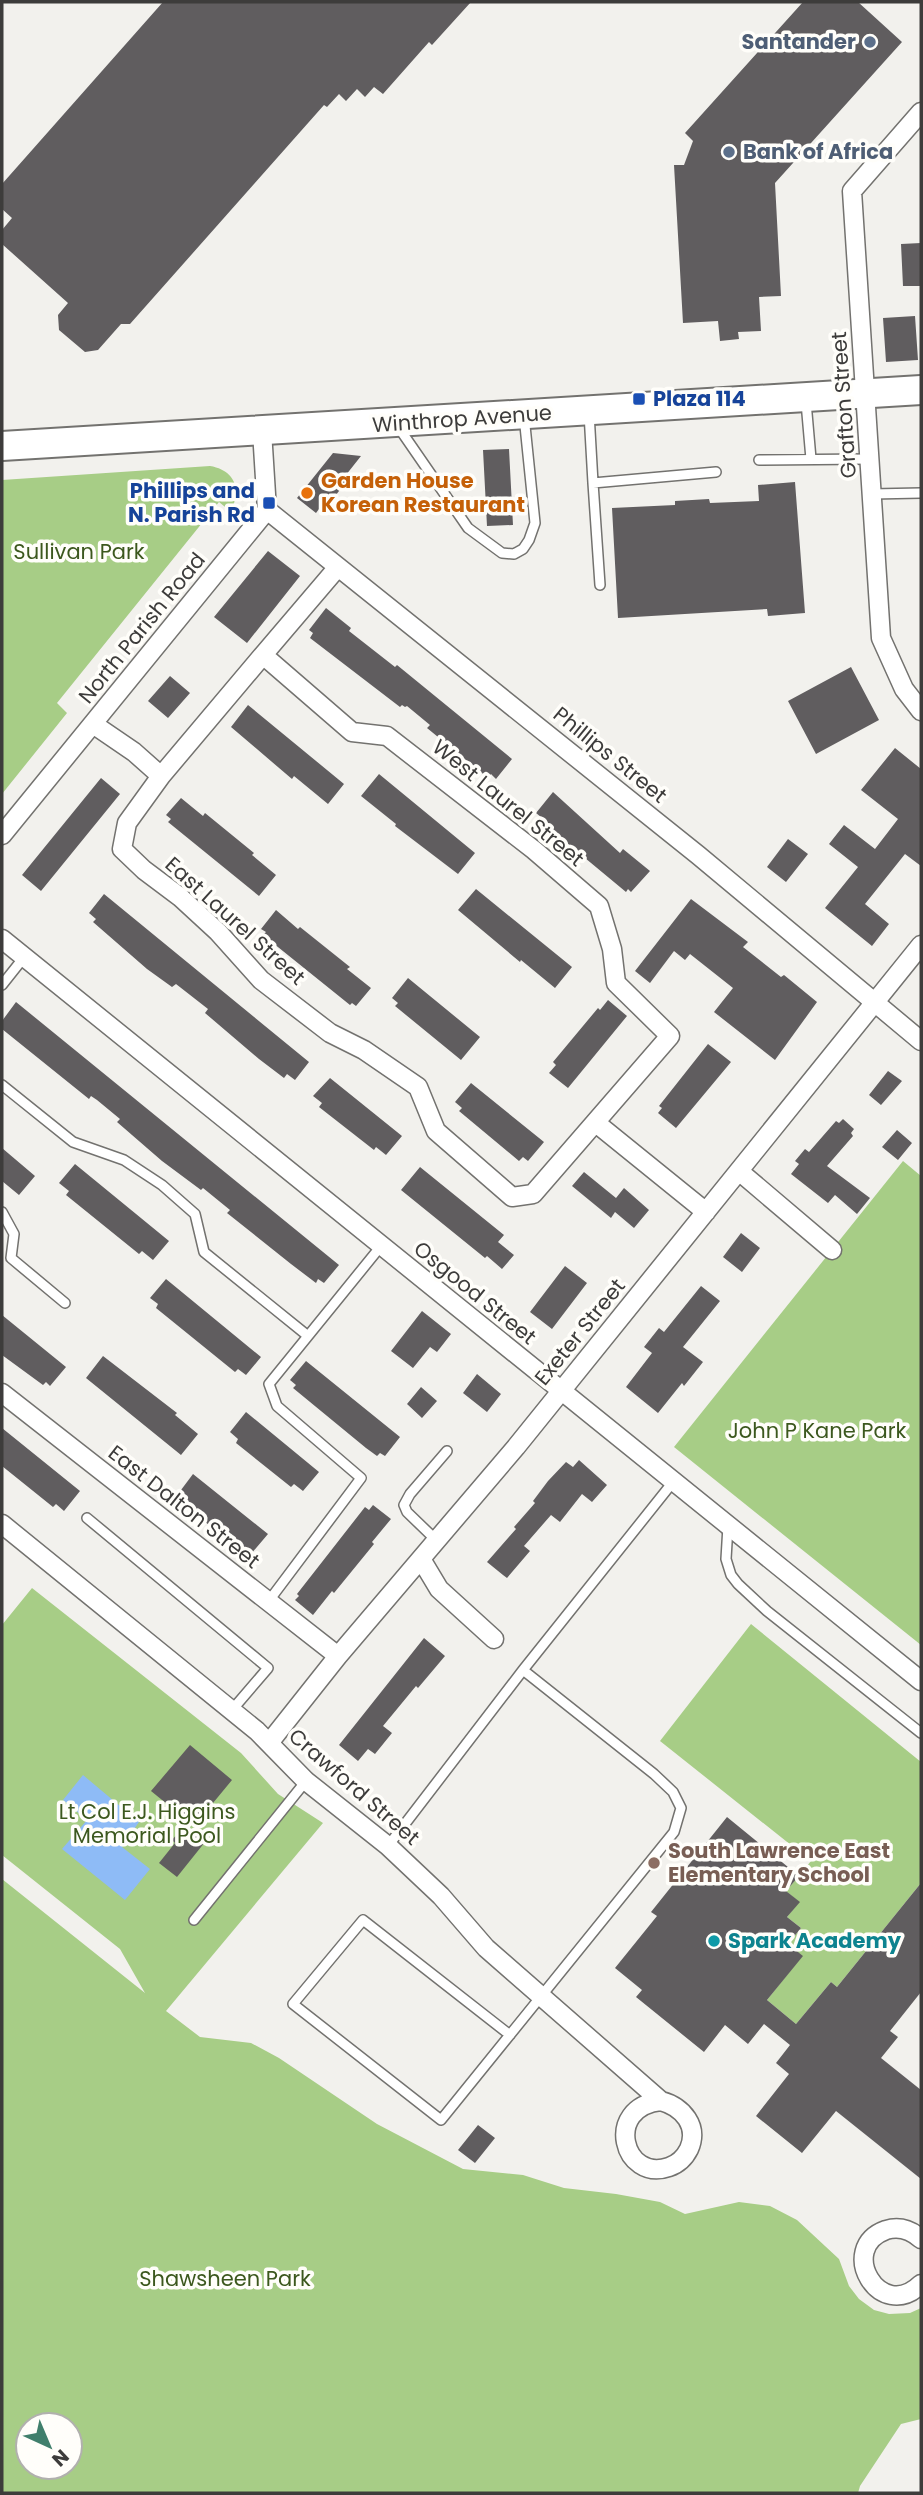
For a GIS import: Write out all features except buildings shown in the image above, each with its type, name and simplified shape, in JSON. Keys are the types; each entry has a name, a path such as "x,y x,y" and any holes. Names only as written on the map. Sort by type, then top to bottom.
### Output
{"main road":[{"name":"Winthrop Avenue","path":"2,446 921,390"}],"street":[{"name":"Grafton Street","path":"921,112 852,191 881,638 904,689 921,711"},
{"path":"262,431 267,510"},
{"name":"Phillips Street","path":"267,510 698,855 921,1041"},
{"name":"North Parish Road","path":"2,835 267,510"},
{"path":"93,724 134,752 161,776 338,567"},
{"name":"West Laurel Street","path":"263,655 352,732 387,736 534,850 598,906 612,949 616,983 670,1036 596,1123"},
{"name":"East Laurel Street","path":"161,776 127,823 122,849 218,932 261,980 330,1033 364,1050 418,1087 436,1131 512,1197 533,1194 596,1123"},
{"name":"Osgood Street","path":"2,939 921,1681"},
{"name":"Exeter Street","path":"269,1743 338,1656 561,1392 921,945"},
{"path":"596,1123 706,1212"},
{"path":"740,1172 832,1250"},
{"name":"East Dalton Street","path":"2,1393 338,1656"},
{"name":"Crawford Street","path":"2,1524 232,1710 306,1781 388,1846 441,1896 486,1948 661,2101"},
{"path":"421,1559 439,1589 494,1639"},
{"path":"921,2239 905,2229 885,2230 870,2242 863,2258 866,2274 872,2283 885,2293 907,2293 921,2284"}],"lane":[{"path":"806,397 811,459"},
{"path":"589,411 600,584"},
{"path":"396,424 468,528 502,553 514,554 523,549 535,523 524,416"},
{"path":"759,460 870,459"},
{"path":"593,483 716,472"},
{"path":"872,494 921,493"},
{"path":"2,985 25,956"},
{"path":"2,1085 73,1142 124,1160 162,1185 195,1214 204,1252 308,1336"},
{"path":"2,1212 14,1234 10,1258 65,1303"},
{"path":"268,1602 361,1478 278,1406 269,1384 381,1246"},
{"path":"437,1541 407,1512 404,1505 410,1494 447,1451"},
{"path":"388,1846 523,1670 673,1482"},
{"path":"87,1518 268,1668 232,1710"},
{"path":"728,1526 726,1559 731,1575 738,1584 767,1611 921,1733"},
{"path":"510,2035 363,1920 293,2004 441,2120 510,2035 541,1996 674,1832 681,1808 673,1792 523,1670"},
{"path":"194,1920 306,1781"}],"green space":[{"name":"Sullivan Park","path":"210,466 225,472 234,482 236,496 230,511 219,502 57,703 67,713 2,794 2,480"},
{"name":"John P Kane Park","path":"903,1161 921,1176 921,1645 674,1447"},
{"name":"Shawsheen Park","path":"32,1588 241,1753 278,1794 323,1823 166,2011 200,2037 251,2043 279,2058 377,2124 463,2169 523,2175 564,2188 660,2202 685,2214 739,2202 770,2206 797,2220 839,2259 849,2286 859,2299 874,2310 889,2314 910,2313 921,2308 921,2419 901,2424 858,2493 2,2493 2,1879 145,1993 120,1949 2,1855 2,1625"},
{"path":"751,1624 921,1762 921,1883 837,1987 831,1982 796,2024 767,2000 802,1956 788,1944 801,1928 787,1917 799,1902 786,1891 811,1861 660,1741"}],"water":[{"path":"83,1775 139,1822 122,1847 150,1869 125,1900 62,1849 87,1820 63,1800"}],"place":[{"name":"Santander","path":"870,42"},
{"name":"Bank of Africa","path":"729,152"},
{"name":"Plaza 114","path":"639,399"},
{"name":"Garden House Korean Restaurant","path":"307,493"},
{"name":"Phillips and N. Parish Rd","path":"269,503"},
{"name":"South Lawrence East Elementary School","path":"654,1863"},
{"name":"Spark Academy","path":"714,1941"}],"park label":[{"name":"Lt Col E.J. Higgins Memorial Pool","path":"147,1824"}]}
